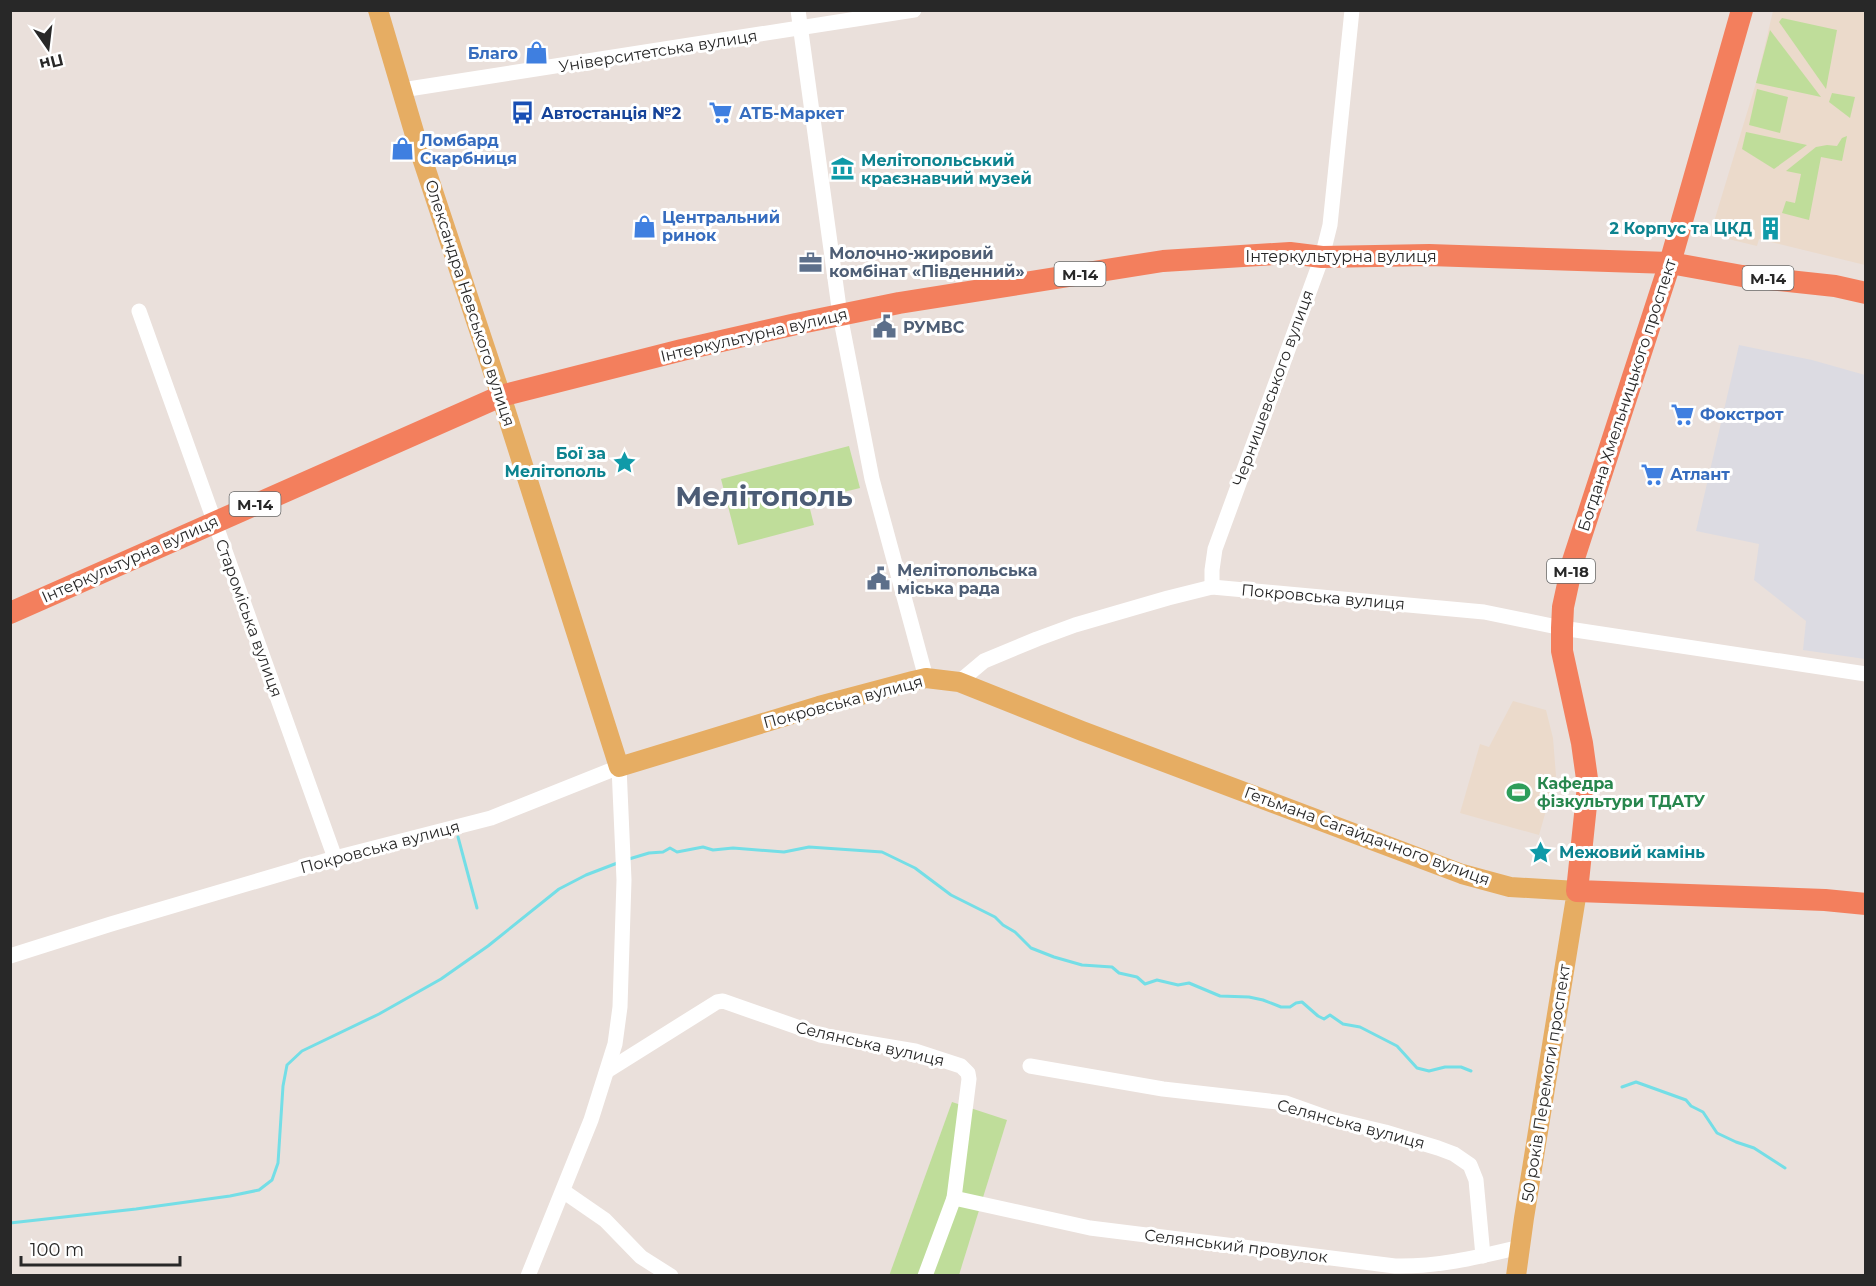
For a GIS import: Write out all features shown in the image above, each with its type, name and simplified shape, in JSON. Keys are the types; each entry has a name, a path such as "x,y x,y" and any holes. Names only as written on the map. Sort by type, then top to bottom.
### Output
{"highway":[{"name":"Богдана Хмельницького проспект","path":"1577,891 1588,786 1582,743 1562,651 1563,607 1573,561 1670,263 1742,10"},
{"name":"Інтеркультурна вулиця","path":"10,613 501,396 682,350 899,303 1163,261 1290,253 1322,257 1429,255 1670,263 1742,276 1835,286 1866,293"},
{"name":"Гетьмана Сагайдачного вулиця","path":"1577,891 1824,900 1866,904"}],"main road":[{"name":"Олександра Невського вулиця","path":"378,10 420,152 501,396 619,766"},
{"name":"Покровська вулиця","path":"619,766 819,706 926,678 959,682"},
{"name":"Гетьмана Сагайдачного вулиця","path":"959,682 1462,874 1510,887 1577,891"},
{"name":"50 років Перемоги проспект","path":"1516,1275 1577,891"}],"street":[{"path":"798,10 840,315 872,479 926,678"},
{"name":"Університетська вулиця","path":"402,90 914,10"},
{"name":"Чернишевського вулиця","path":"1212,586 1215,549 1322,257 1330,225 1352,10"},
{"name":"Староміська вулиця","path":"139,311 335,858"},
{"name":"Покровська вулиця","path":"959,682 984,661 1037,639 1075,625 1212,586 1484,612 1562,628 1866,674"},
{"path":"528,1275 591,1120 615,1044 620,1007 624,880 619,766"},
{"name":"Покровська вулиця","path":"10,956 335,858 490,818 619,766"},
{"name":"Селянська вулиця","path":"607,1071 717,1002 723,1001 820,1035 915,1051 961,1066 968,1073 969,1079 954,1198"},
{"name":"Селянська вулиця","path":"1030,1066 1163,1089 1286,1103 1331,1119 1385,1132 1454,1154 1470,1165 1476,1180 1483,1256"},
{"path":"563,1191 605,1220 641,1257 671,1275"},
{"path":"926,1275 954,1198"},
{"name":"Селянський провулок","path":"954,1198 1090,1228 1395,1266 1420,1267 1520,1247"}],"shaded area":[{"path":"1773,11 1865,11 1865,265 1759,239 1757,246 1720,237 1713,225 1756,83"},
{"path":"1739,345 1812,360 1865,375 1865,659 1803,650 1806,621 1754,580 1759,544 1696,531"},
{"path":"1513,701 1546,710 1553,738 1556,776 1539,835 1460,813 1480,744 1489,747"}],"green space":[{"path":"1782,18 1837,30 1826,89 1779,22"},
{"path":"1770,30 1821,97 1756,83"},
{"path":"1757,89 1788,97 1780,133 1749,125"},
{"path":"1832,93 1855,97 1850,118 1829,102"},
{"path":"1746,132 1807,145 1774,169 1742,149"},
{"path":"1847,136 1842,161 1821,157 1809,220 1782,213 1786,201 1795,203 1801,174 1786,171 1816,147 1837,146 1842,138"},
{"path":"849,446 860,488 808,501 814,525 738,545 721,479"},
{"path":"952,1102 1007,1120 959,1275 889,1276"}],"waterway":[{"path":"458,837 477,908"},
{"path":"629,859 649,853 663,852 670,848 677,852 703,847 713,850 733,848 784,852 809,847 882,852 915,868 951,895 995,917 1031,948 1054,957 1082,965 1112,967 1119,973 1137,977 1145,984 1157,980 1178,985 1189,983 1220,996 1249,997 1281,1007 1290,1007 1302,1002 1324,1019 1330,1015 1343,1024 1360,1027 1397,1046 1417,1068 1429,1071 1445,1067 1461,1067 1471,1071"},
{"path":"10,1223 136,1209 259,1190 272,1180 278,1163 283,1086 287,1065 302,1051 379,1014 441,979 488,946 559,889 586,875 620,862"},
{"path":"1622,1087 1636,1082 1686,1100 1691,1106 1703,1112 1717,1133 1754,1148 1785,1168"}],"place":[{"name":"Благо","path":"536,53"},
{"name":"Автостанція №2","path":"523,113"},
{"name":"АТБ-Маркет","path":"721,113"},
{"name":"Ломбард Скарбниця","path":"402,149"},
{"name":"Мелітопольський краєзнавчий музей","path":"843,169"},
{"name":"Центральний ринок","path":"644,226"},
{"name":"2 Корпус та ЦКД","path":"1770,228"},
{"name":"Молочно-жировий комбінат «Південний»","path":"811,262"},
{"name":"РУМВC","path":"885,327"},
{"name":"Фокстрот","path":"1682,414"},
{"name":"Бої за Мелітополь","path":"624,462"},
{"name":"Атлант","path":"1652,474"},
{"name":"Мелітопольська міська рада","path":"879,579"},
{"name":"Кафедра фізкультури ТДАТУ","path":"1519,792"},
{"name":"Межовий камінь","path":"1541,852"}],"district":[{"name":"Мелітополь","path":"764,496"}]}
